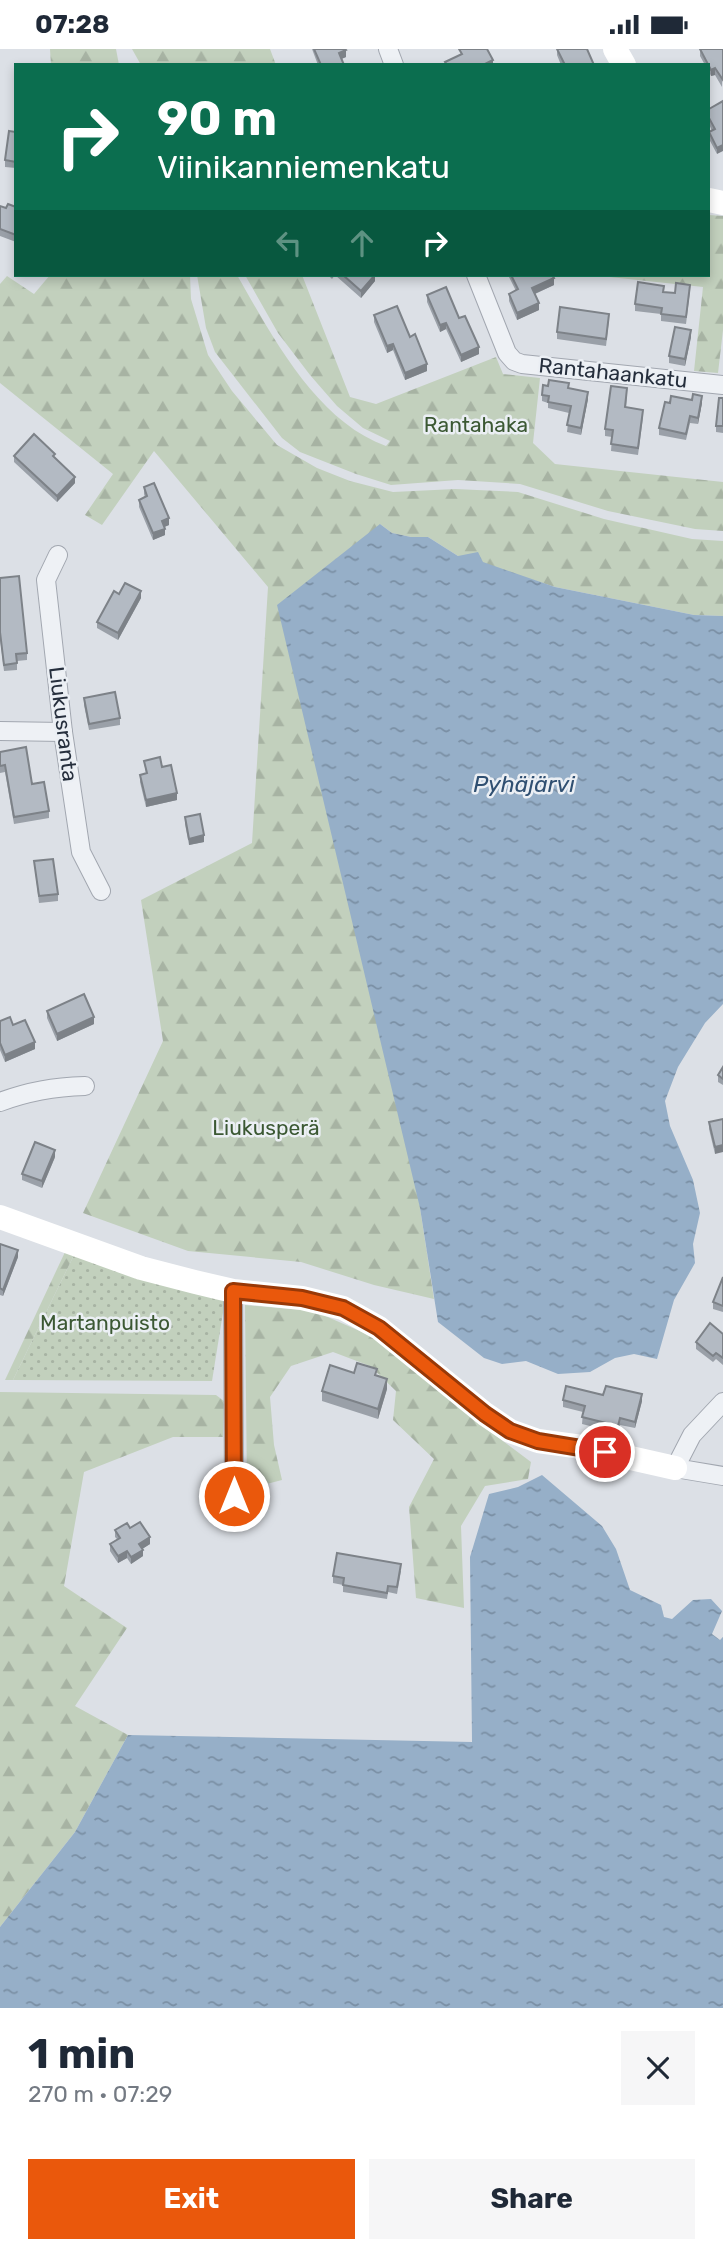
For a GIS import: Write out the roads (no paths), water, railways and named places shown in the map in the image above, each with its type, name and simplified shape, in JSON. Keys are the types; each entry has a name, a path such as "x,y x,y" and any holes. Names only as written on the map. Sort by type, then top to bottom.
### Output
{"street":[{"name":"Rantahaankatu","path":"477,277 507,353 514,361 723,385"},
{"name":"Liukusranta","path":"58,555 46,580 63,732 80,852 102,891"},
{"path":"0,731 63,732"},
{"path":"0,1102 48,1087 85,1086"},
{"path":"0,1217 141,1268 233,1291 313,1300 358,1315 379,1328 485,1414 510,1431 525,1437 723,1476"},
{"path":"233,1291 234,1496"},
{"path":"675,1468 692,1435 723,1402"}],"water":[{"name":"Pyhäjärvi","path":"380,524 392,533 428,537 458,556 478,552 483,562 555,587 694,615 723,616 723,1004 705,1023 678,1067 665,1101 670,1126 693,1180 700,1213 693,1244 695,1263 674,1300 657,1359 634,1354 615,1358 590,1372 558,1374 526,1361 502,1364 484,1358 438,1322 420,1208 277,605"},
{"path":"542,1475 602,1526 616,1549 630,1590 661,1605 664,1617 672,1619 693,1600 711,1599 722,1611 712,1634 720,1640 723,1637 723,2008 0,2008 0,1927 75,1832 128,1735 472,1742 470,1557 489,1494 518,1487"}],"park label":[{"name":"Rantahaka","path":"476,425"},
{"name":"Liukusperä","path":"266,1128"},
{"name":"Martanpuisto","path":"105,1323"}]}
